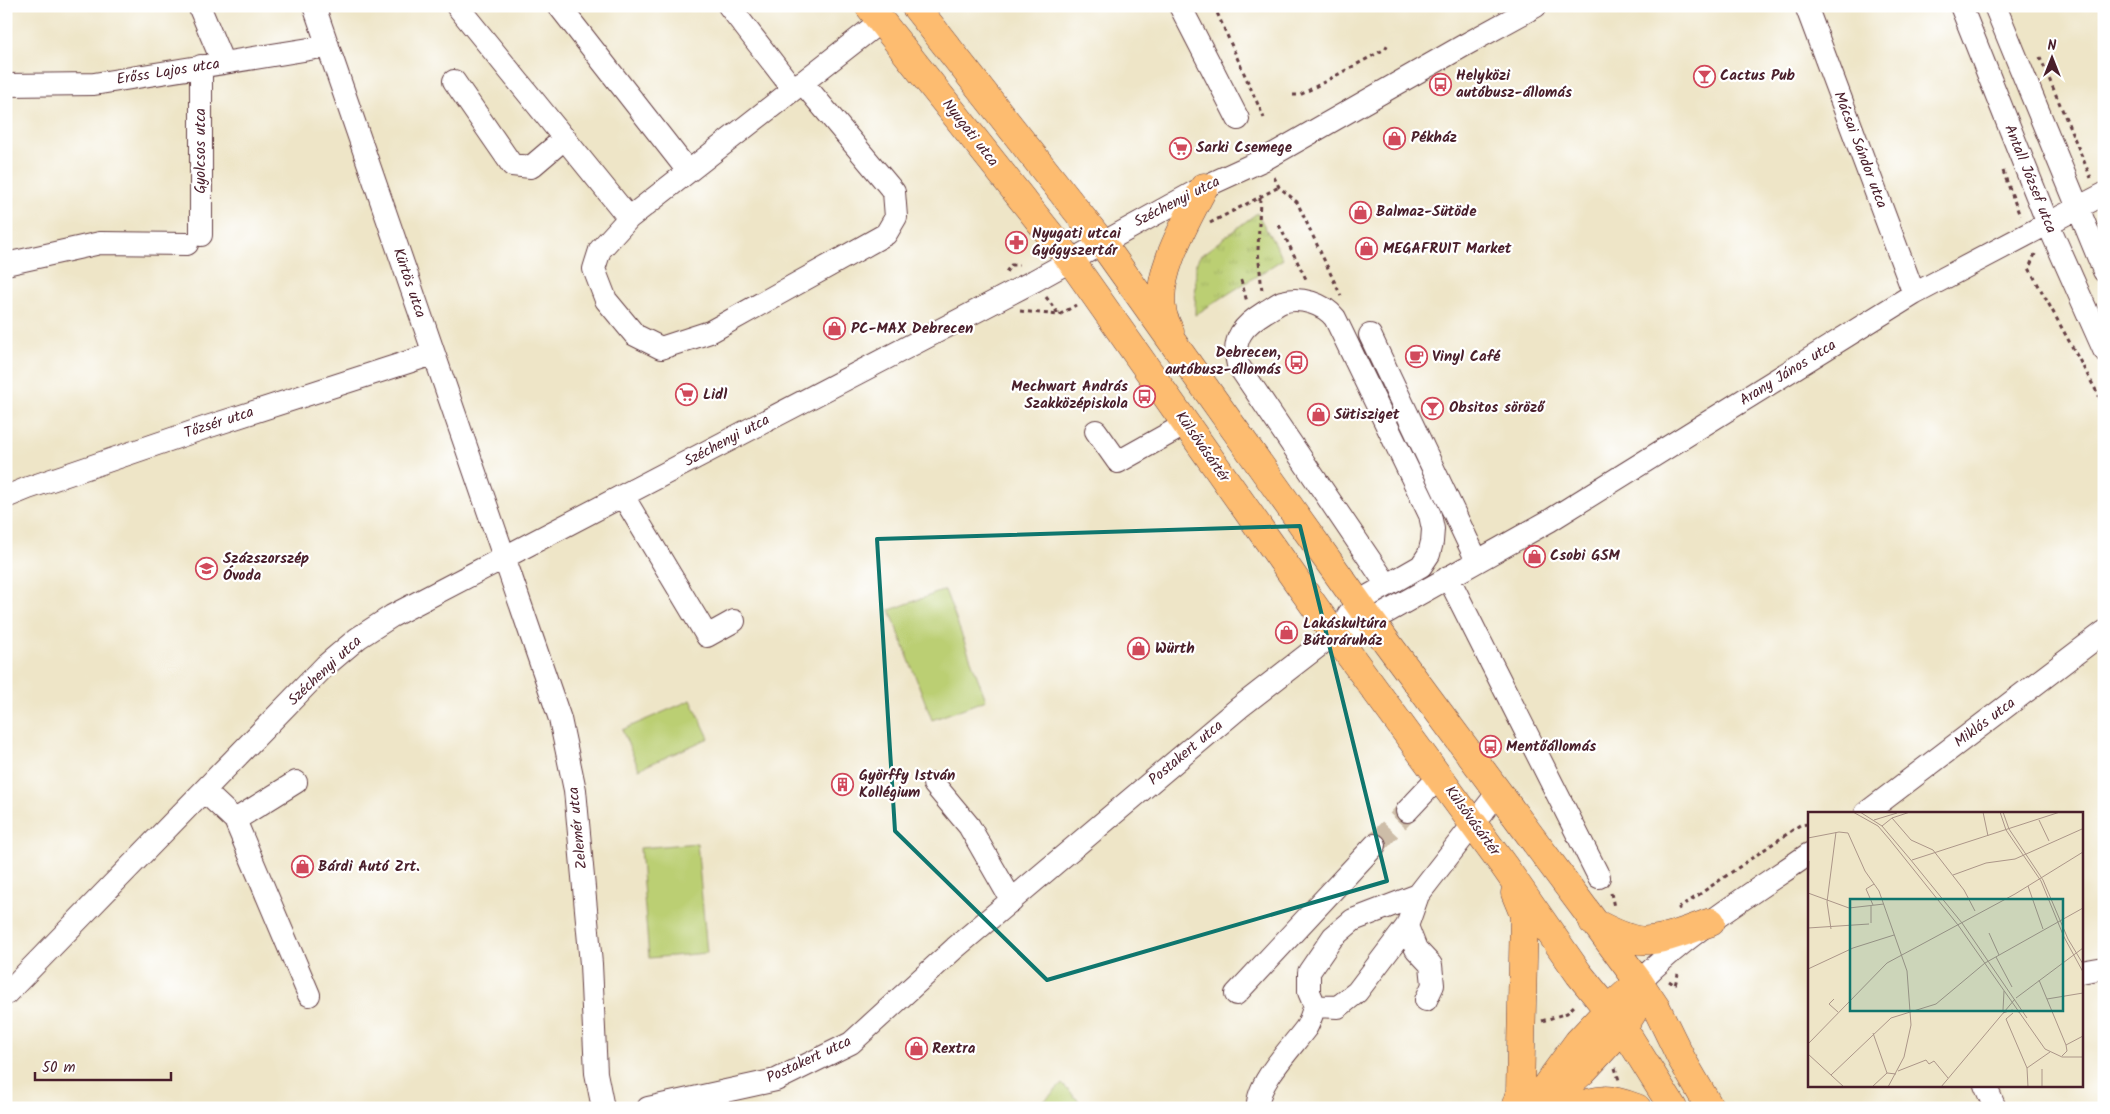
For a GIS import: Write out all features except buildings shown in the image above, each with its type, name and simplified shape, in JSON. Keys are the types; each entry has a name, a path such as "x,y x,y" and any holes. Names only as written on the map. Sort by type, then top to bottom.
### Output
{"main road":[{"path":"915,6 1102,243 1364,612 1499,791 1593,922 1639,982 1657,1009 1681,1058 1710,1108"},
{"name":"Nyugati utca","path":"875,14 1071,261"},
{"path":"1179,351 1162,313 1163,280 1166,267 1204,187"},
{"name":"Külsővásártér","path":"1071,261 1334,634 1504,866 1579,974 1615,1019 1673,1108"},
{"path":"1504,866 1524,915 1520,1092 1515,1108"},
{"path":"1593,922 1638,940 1663,937 1711,922"},
{"path":"1530,1108 1578,1042 1637,1006 1639,982"},
{"path":"1615,1019 1650,1034 1681,1058"},
{"path":"1543,1108 1582,1072 1615,1019"},
{"path":"1572,1108 1600,1099 1616,1100 1637,1108"}],"street":[{"path":"199,6 223,63"},
{"name":"Kürtös utca","path":"314,6 503,559"},
{"path":"457,6 629,218"},
{"path":"559,6 688,171"},
{"path":"729,6 798,85 894,192 896,217 886,234 710,332 661,348 635,335 606,300 594,268 600,250 629,218 798,85 875,14"},
{"path":"1180,6 1238,119"},
{"name":"Széchenyi utca","path":"6,994 325,666 358,638 392,616 1071,261 1204,187 1265,159 1462,46 1536,6"},
{"name":"Mácsai Sándor utca","path":"1806,6 1914,294"},
{"name":"Antall József utca","path":"1961,6 2048,224 2104,350"},
{"path":"1995,6 2104,271"},
{"name":"Erőss Lajos utca","path":"6,85 94,84 328,46"},
{"name":"Gyolcsos utca","path":"6,264 100,243 194,240 201,66"},
{"path":"454,81 512,164 532,167 564,138"},
{"name":"Arany János utca","path":"1477,561 1549,521 1914,294 2078,208 2098,188"},
{"path":"1364,612 1389,577 1421,566 1429,554 1432,529 1430,514 1335,318 1330,311 1317,305 1299,300 1282,302 1242,329 1237,341 1235,354 1238,365 1389,577"},
{"path":"1364,612 1448,577 1477,561 1370,335"},
{"name":"Tőzsér utca","path":"6,498 28,488 207,427 433,354"},
{"path":"1096,430 1118,462 1186,424"},
{"path":"623,496 706,636 734,621"},
{"name":"Zelemér utca","path":"503,559 560,719 575,790 591,964 596,1073 603,1108"},
{"path":"1448,577 1599,877"},
{"name":"Postakert utca","path":"648,1108 776,1080 851,1044 955,948 1240,707 1364,612"},
{"name":"Miklós utca","path":"1871,811 2104,632"},
{"path":"1407,812 1439,777"},
{"path":"235,820 296,782"},
{"path":"934,784 969,826 1012,901"},
{"path":"204,790 235,820 309,995"},
{"path":"1315,1006 1338,1007 1357,992 1408,926 1418,895 1499,791"},
{"path":"1236,994 1375,844"},
{"path":"1639,982 1666,957 1711,922 1808,855"},
{"path":"1258,1108 1257,1099 1279,1061 1308,1026 1315,1006 1309,992 1309,972 1333,937 1353,920 1418,895"},
{"path":"1408,926 1416,948 1431,965 1433,985 1426,1000"},
{"path":"2082,972 2104,968"},
{"path":"1985,1086 1995,1108"}],"path":[{"path":"1214,6 1264,118"},
{"path":"1293,95 1300,95 1386,49 1389,42"},
{"path":"2037,51 2090,175 2098,188"},
{"path":"1208,225 1279,187 1296,202 1344,301"},
{"path":"1260,197 1258,251 1264,313"},
{"path":"1279,225 1306,279"},
{"path":"2036,251 2029,268 2104,405"},
{"path":"1673,912 1800,825 1808,824"}],"highlighted area":[{"path":"1300,526 1387,881 1047,980 895,831 877,539"}],"green space":[{"path":"1257,213 1283,259 1195,315 1196,264 1200,256"},
{"path":"945,590 986,700 932,720 890,610"},
{"path":"691,700 709,738 639,769 622,730"},
{"path":"697,843 707,953 649,958 640,848"},
{"path":"1062,1084 1086,1108 1037,1108"}],"tunnel":[{"path":"1375,845 1407,811"}],"place":[{"name":"Cactus Pub","path":"1704,76"},
{"name":"Helyközi autóbusz-állomás","path":"1440,85"},
{"name":"Pékház","path":"1395,138"},
{"name":"Sarki Csemege","path":"1180,148"},
{"name":"Balmaz-Sütöde","path":"1360,212"},
{"name":"Nyugati utcai Gyógyszertár","path":"1016,243"},
{"name":"MEGAFRUIT Market","path":"1367,249"},
{"name":"PC-MAX Debrecen","path":"835,329"},
{"name":"Vinyl Café","path":"1416,357"},
{"name":"Debrecen, autóbusz-állomás","path":"1297,362"},
{"name":"Lidl","path":"687,395"},
{"name":"Mechwart András Szakközépiskola","path":"1144,396"},
{"name":"Obsitos söröző","path":"1433,408"},
{"name":"Sütisziget","path":"1318,415"},
{"name":"Csobi GSM","path":"1534,556"},
{"name":"Százszorszép Óvoda","path":"207,568"},
{"name":"Lakáskultúra Bútoráruház","path":"1287,633"},
{"name":"Würth","path":"1139,649"},
{"name":"Mentőállomás","path":"1490,747"},
{"name":"Györffy István Kollégium","path":"843,785"},
{"name":"Bárdi Autó Zrt.","path":"302,867"},
{"name":"Rextra","path":"916,1049"}]}
